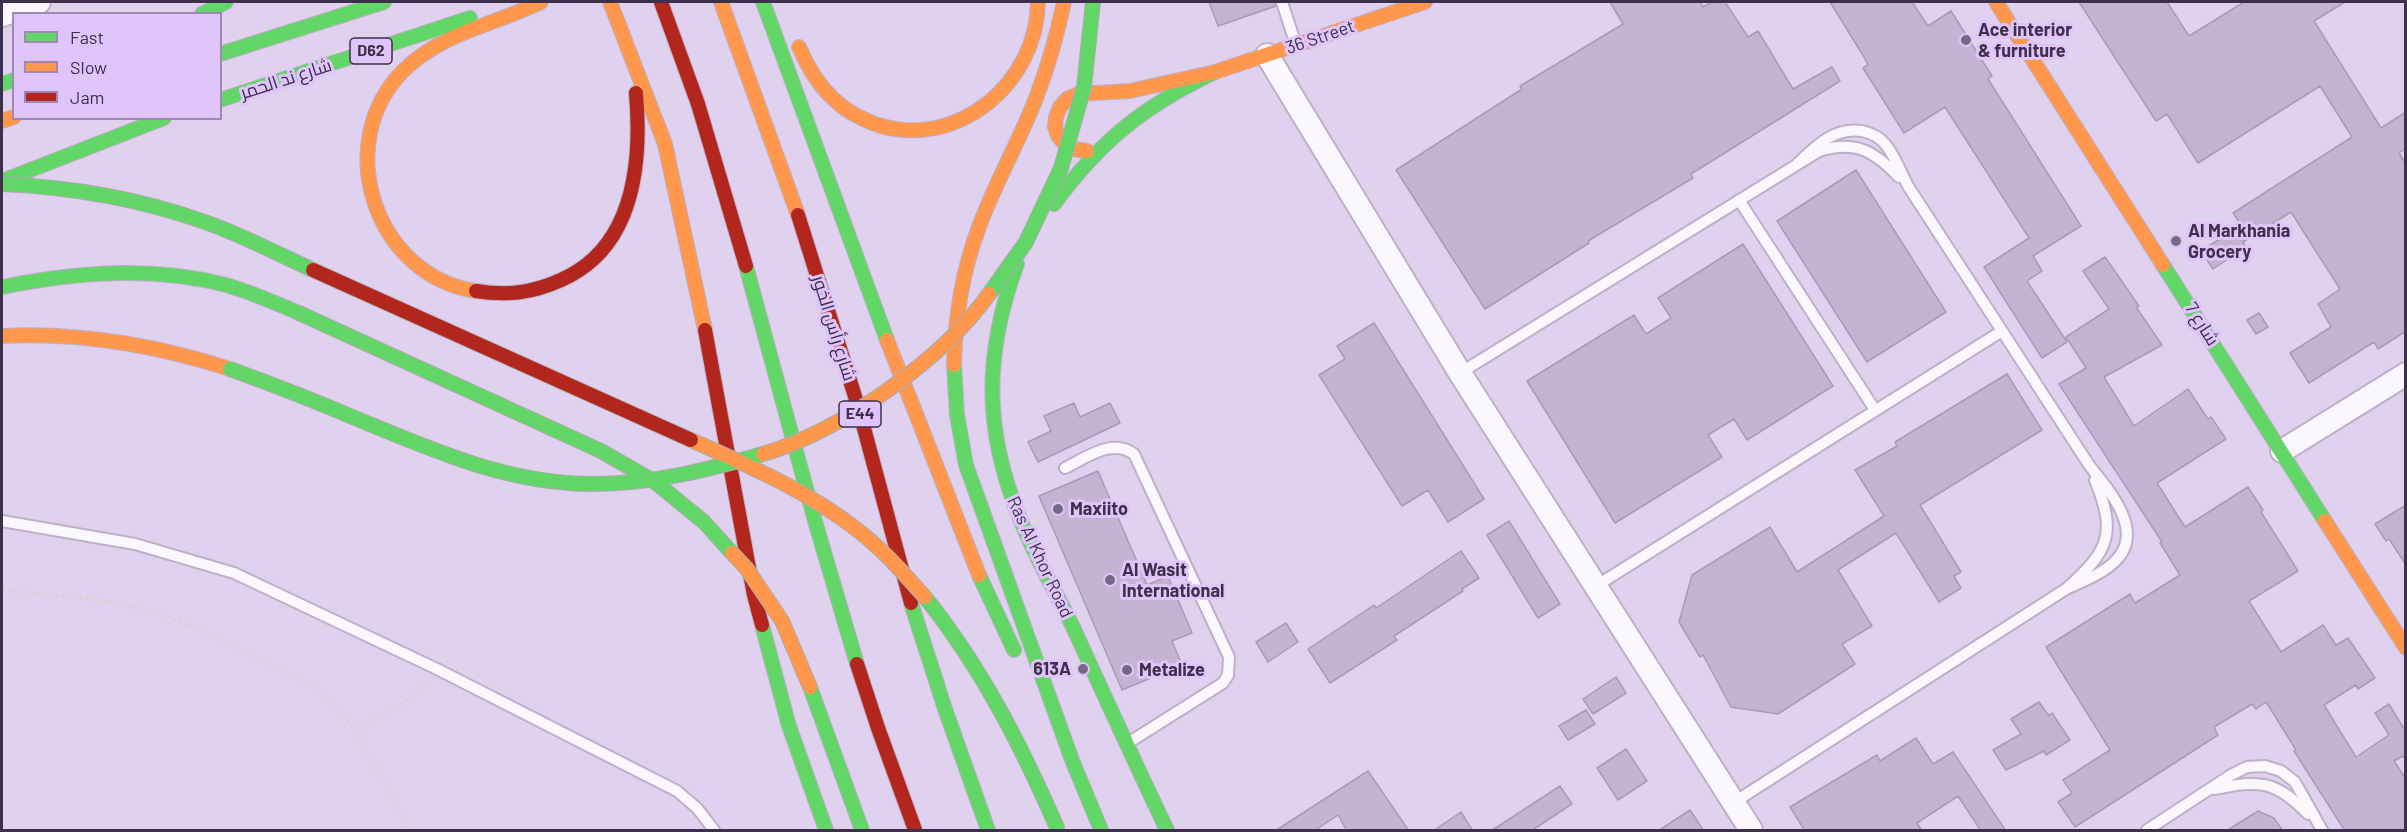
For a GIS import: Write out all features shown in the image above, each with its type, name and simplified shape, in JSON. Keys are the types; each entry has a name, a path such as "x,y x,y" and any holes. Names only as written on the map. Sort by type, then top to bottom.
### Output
{"main road":[{"path":"206,12 226,2"},
{"name":"D62","path":"222,53 384,2"},
{"name":"شارع ند الحمر","path":"222,99 522,2"},
{"path":"541,2 458,35 427,52 391,85 376,112 368,142 366,162 367,182 377,217 394,243 412,261 435,278 469,291 489,294 527,293 564,281 585,268 603,250 617,230 626,205 637,151 638,105 628,50"},
{"path":"610,2 665,144 697,288 740,526 771,667 826,831"},
{"path":"661,2 696,98 763,320 817,531 862,684 915,831"},
{"name":"شارع رأس الخور","path":"721,2 775,145 804,230 858,406 932,669 988,831"},
{"path":"763,2 804,109 911,409 989,597 1021,664 1072,760"},
{"path":"792,29 811,73 819,85 841,106 871,123 887,128 916,131 946,127 967,119 983,110 1004,92 1032,47 1037,29 1038,2"},
{"path":"1064,2 1044,78 987,210 966,266 956,329 953,394 966,465 1072,760 1101,831"},
{"path":"2,336 70,335 135,343 188,356 230,369 328,406 445,457 490,471 526,478 590,484 654,480 722,468 792,445 855,414 909,377 958,332 980,307 1016,258 1043,208 1069,142 1086,72 1093,2"},
{"name":"36 Street","path":"1215,72 1425,2"},
{"name":"شارع 7","path":"1996,2 2406,648"},
{"path":"1096,150 1072,149 1056,131 1056,114 1064,101 1071,96 1130,91 1215,72"},
{"name":"Ras Al Khor Road","path":"1167,831 1017,512 999,457 992,401 993,356 997,320 1021,255 1077,171 1096,150 1136,115 1157,101 1215,72"},
{"path":"2,182 159,120"},
{"path":"2,182 75,189 117,196 206,222 760,471 812,499 860,533 904,572 942,616 998,700 1021,745 1058,831"},
{"path":"2,287 29,281 94,273 156,274 218,283 299,313 601,451 655,482 704,522 747,568 782,621 810,687 862,831"}],"street":[{"path":"2,15 39,2"},
{"path":"1267,55 1460,373 1751,831"},
{"path":"2282,452 2406,374"}],"lane":[{"path":"1282,2 1296,45"},
{"path":"1378,2 1383,15"},
{"path":"1733,803 2066,589 2113,564 2122,551 2127,536 2126,519 2119,504 2089,465 1908,186 1885,144 1870,133 1852,130 1834,134 1798,163"},
{"path":"1460,373 1819,151 1850,146 1865,150 1879,158 1908,186"},
{"path":"1739,200 1875,410"},
{"path":"1596,586 2002,331"},
{"path":"1065,468 1106,448 1116,446 1126,448 1134,454 1229,657 1228,675 1223,683 1125,745"},
{"path":"2066,589 2097,558 2105,542 2108,524 2106,506 2089,465"},
{"path":"2,521 135,544 234,573 437,669 677,791 698,808 714,831"},
{"path":"2147,831 2247,767 2265,766 2281,771 2295,782 2319,827"},
{"path":"2211,789 2248,783 2277,788 2289,796 2319,827"}],"path":[{"path":"2,591 101,600 152,612 176,620 322,692 340,711 354,733 408,831"},
{"path":"354,733 411,698 437,669"}],"building":[{"path":"1209,2 1275,2 1276,6 1218,26"},
{"path":"1610,2 1700,2 1703,7 1712,2 1725,2 1748,37 1758,31 1793,89 1832,67 1840,81 1691,174 1693,178 1588,241 1589,243 1485,309 1396,170 1522,89 1520,86 1623,24"},
{"path":"1830,2 1912,2 1928,26 1951,11 1992,76 1988,79 2081,226 2033,256 2042,271 2027,281 2067,342 2042,358 1984,267 2029,238 1945,107 1904,133 1863,68 1868,65 1864,57"},
{"path":"2079,2 2167,2 2189,36 2244,2 2345,2 2314,21 2381,128 2406,112 2406,148 2399,153 2406,164 2406,331 2378,349 2374,342 2309,383 2290,353 2331,327 2318,304 2340,289 2291,212 2243,242 2246,247 2213,269 2201,251 2241,225 2233,213 2352,137 2320,86 2198,163 2167,114 2156,121"},
{"path":"1856,170 1946,312 1867,362 1777,221"},
{"path":"1743,244 1833,386 1747,440 1734,419 1708,435 1722,457 1615,523 1527,381 1634,315 1646,334 1671,318 1658,298"},
{"path":"2105,257 2139,306 2136,307 2162,345 2104,377 2134,426 2188,389 2208,419 2211,417 2226,439 2157,483 2185,527 2248,487 2298,571 2249,601 2281,652 2323,625 2336,645 2348,638 2375,678 2358,689 2356,685 2324,705 2356,757 2389,735 2375,713 2389,704 2403,727 2406,725 2406,760 2403,756 2394,761 2406,779 2406,831 2345,831 2266,702 2256,709 2252,704 2214,727 2218,735 2075,827 2058,802 2072,793 2063,780 2110,750 2046,647 2130,594 2135,603 2180,575 2160,543 2162,542 2059,384 2086,368 2066,337 2109,309 2083,271"},
{"path":"2259,313 2268,327 2256,334 2247,320"},
{"path":"1374,323 1484,499 1448,522 1428,490 1402,506 1319,375 1345,359 1337,346"},
{"path":"2007,374 2042,430 1920,505 1961,572 1954,576 1961,588 1939,602 1896,533 1838,570 1872,626 1842,644 1855,664 1778,714 1731,707 1703,655 1700,657 1679,622 1692,575 1770,527 1797,572 1884,516 1855,470 1897,446 1895,442"},
{"path":"1074,403 1080,417 1110,403 1120,423 1038,462 1028,442 1051,431 1044,416"},
{"name":"Al Wasit International","path":"1098,471 1147,585 1168,576 1192,633 1172,641 1182,665 1122,690 1039,496"},
{"path":"2406,505 2406,565 2389,539 2386,541 2375,524"},
{"path":"1509,521 1560,604 1538,618 1487,535"},
{"path":"1461,551 1479,578 1394,636 1397,640 1330,683 1308,649 1374,605 1376,608"},
{"path":"1286,623 1298,642 1268,662 1256,642"},
{"path":"1616,677 1626,693 1593,714 1583,699"},
{"path":"2039,702 2049,716 2052,713 2070,740 2046,755 2044,751 2006,770 1993,750 2021,734 2011,719"},
{"path":"1586,710 1595,724 1568,740 1559,726"},
{"path":"1916,738 1933,764 1953,752 2006,831 1981,831 1958,796 1917,823 1922,831 1805,831 1790,807 1877,755 1880,761"},
{"path":"1626,749 1647,781 1618,800 1597,768"},
{"path":"1368,771 1409,831 1347,831 1338,815 1314,831 1275,831"},
{"path":"1560,786 1572,804 1531,831 1491,831"},
{"path":"1690,810 1704,831 1658,831"},
{"path":"2258,811 2274,818 2283,831 2226,831"},
{"path":"1461,812 1473,831 1433,831"}],"traffic: fast":[{"path":"206,12 226,2"},
{"path":"222,53 384,2"},
{"path":"763,2 887,340"},
{"path":"989,294 1026,242 1061,168 1084,87 1093,2"},
{"path":"222,99 470,18"},
{"path":"1054,204 1089,161 1126,127 1166,98 1215,72"},
{"path":"2,84 12,81"},
{"path":"2,181 159,120"},
{"path":"2,184 79,191 156,207 219,227 313,270"},
{"path":"1017,264 997,336 993,370 996,438 1004,472 1030,542 1073,627 1167,830"},
{"path":"2163,265 2325,521"},
{"path":"746,266 815,521 857,664"},
{"path":"2,287 86,275 114,273 170,275 226,285 299,313"},
{"path":"299,313 601,451 655,482 704,522 732,553"},
{"path":"954,365 957,415 966,465 1072,760 1101,830"},
{"path":"230,369 446,455 532,479 593,484 637,482 700,471 763,454"},
{"path":"979,575 1014,650"},
{"path":"925,597 983,680 1015,739 1058,830"},
{"path":"911,603 945,709 988,830"},
{"path":"762,625 789,726 826,830"},
{"path":"810,687 862,830"}],"traffic: slow":[{"path":"476,291 441,280 412,261 390,234 375,203 368,169 370,134 381,101 403,71 418,58 451,39 541,2"},
{"path":"610,2 665,144 705,330"},
{"path":"721,2 798,215"},
{"path":"799,47 820,84 842,107 852,113 878,125 908,130 937,128 964,118 988,103 1008,83 1024,59 1034,32 1038,2"},
{"path":"954,365 960,295 973,244 992,194 1036,98 1052,51 1064,2"},
{"path":"1087,151 1074,149 1058,136 1055,127 1056,117 1060,107 1067,99 1079,94 1130,91 1215,72 1425,2"},
{"path":"1996,2 2163,265"},
{"path":"2,121 12,118"},
{"path":"763,454 825,429 888,390 945,344 989,294"},
{"path":"2,336 60,336 118,342 174,353 230,369"},
{"path":"887,340 979,575"},
{"path":"691,440 821,504 877,547 925,597"},
{"path":"2325,521 2406,648"},
{"path":"732,553 747,569 782,621 810,687"}],"traffic: jam":[{"path":"661,2 698,104 746,266"},
{"path":"476,291 498,293 530,291 561,280 585,266 604,247 618,225 628,201 634,174 637,147 636,93"},
{"path":"798,215 858,406 911,603"},
{"path":"313,270 691,440"},
{"path":"705,330 754,595 762,625"},
{"path":"857,664 915,830"}],"place":[{"name":"Ace interior & furniture","path":"1966,40"},
{"name":"Al Markhania Grocery","path":"2176,241"},
{"name":"Maxiito","path":"1058,509"},
{"name":"Al Wasit International","path":"1110,580"},
{"name":"613A","path":"1083,669"},
{"name":"Metalize","path":"1127,670"}]}
